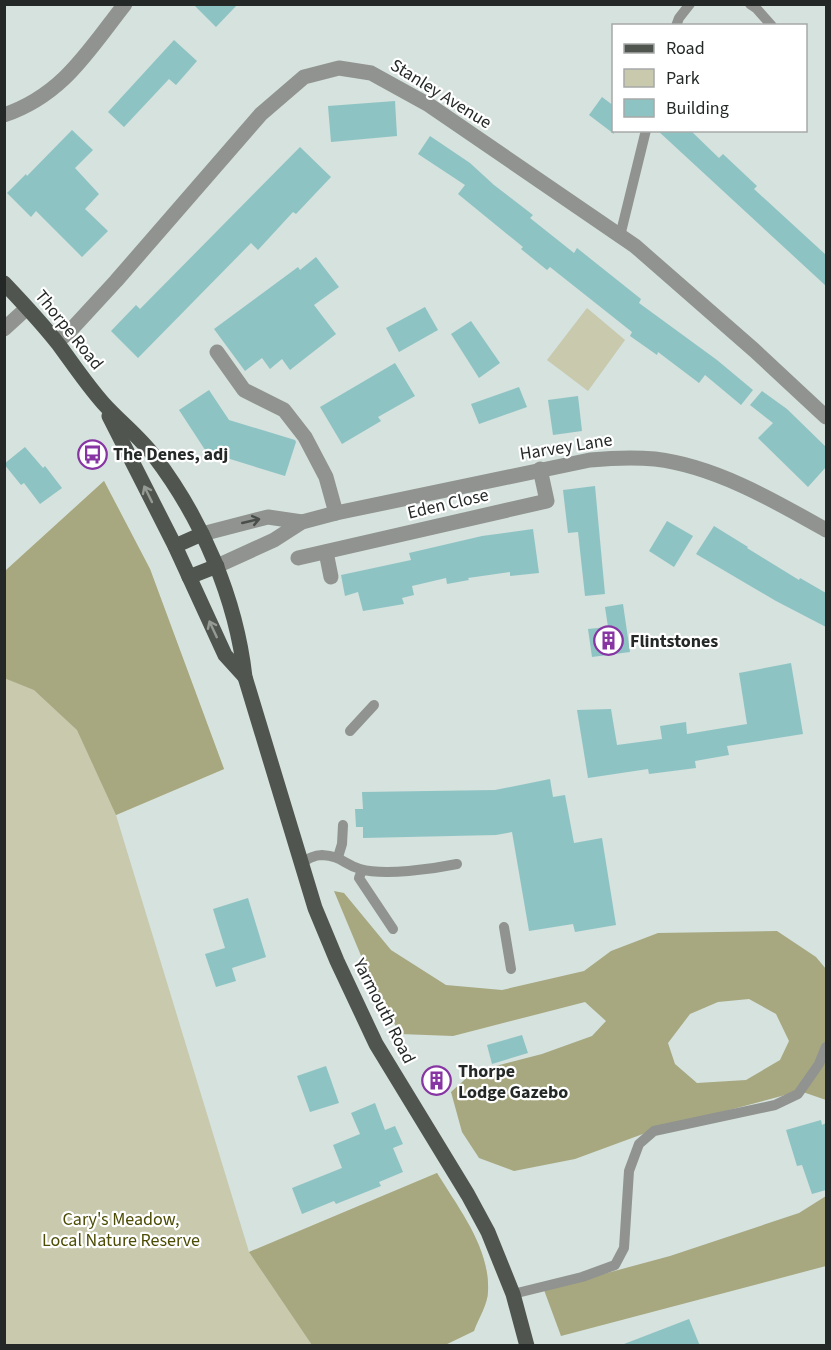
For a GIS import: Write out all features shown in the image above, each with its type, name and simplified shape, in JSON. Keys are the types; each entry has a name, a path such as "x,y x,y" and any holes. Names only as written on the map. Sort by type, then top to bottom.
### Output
{"main road":[{"name":"Thorpe Road","path":"4,283 57,342 102,402 153,454 177,489 202,534"},
{"name":"Thorpe Road","path":"102,402 175,546"},
{"path":"175,546 202,534"},
{"name":"Yarmouth Road","path":"202,534 217,566 241,643 245,677 319,919 376,1044 488,1232 513,1294 527,1346"},
{"name":"Yarmouth Road","path":"175,546 225,656 245,677"},
{"path":"189,577 217,566"}],"street":[{"path":"4,115 39,100 68,76 125,4"},
{"name":"Stanley Avenue","path":"57,342 116,281 261,114 304,77 339,68 370,73 429,105 635,246 754,350 826,417"},
{"path":"4,329 27,308"},
{"path":"217,352 244,390 284,410 305,437 326,477 336,513"},
{"name":"Harvey Lane","path":"217,566 274,540 302,522 590,460 656,459 700,470 764,495 826,530"},
{"name":"Eden Close","path":"298,558 547,501 540,469"},
{"name":"Harvey Lane","path":"202,534 268,517 302,522"},
{"path":"326,552 331,577"}],"lane":[{"path":"677,24 690,4"},
{"path":"750,4 770,24"},
{"path":"620,236 646,132"},
{"path":"350,731 374,705"},
{"path":"338,857 342,844 343,825"},
{"path":"302,864 318,855 338,857 362,870 409,871 457,864"},
{"path":"362,870 359,878 393,929"},
{"path":"504,927 511,969"},
{"path":"513,1294 582,1277 615,1265 624,1248 629,1171 639,1144 654,1131 775,1105 798,1094 819,1064 826,1047"}],"green space":[{"path":"587,308 625,340 588,391 547,360"},
{"name":"Cary's Meadow, Local Nature Reserve","path":"104,481 150,569 224,769 116,815 249,1252 437,1173 479,1244 484,1259 488,1291 474,1331 445,1345 5,1346 5,571"},
{"path":"104,481 150,569 224,769 116,815 77,730 34,690 4,678 5,571"},
{"path":"334,891 344,893 391,950 446,985 502,990 584,971 611,951 658,933 777,931 816,957 826,969 826,1100 800,1091 651,1131 575,1159 514,1171 479,1158 462,1132 451,1092 473,1072 542,1054 592,1036 606,1021 585,1002 453,1036 400,1034 372,982","holes":["749,999 776,1014 789,1041 780,1060 746,1080 697,1083 675,1064 668,1043 690,1014 718,1002"]},
{"path":"437,1173 472,1229 484,1259 488,1296 474,1331 445,1345 312,1345 249,1252"},
{"path":"826,1196 826,1266 561,1336 544,1290 670,1256 799,1213"}],"building":[{"path":"193,4 238,4 216,27"},
{"path":"174,40 197,61 176,85 169,79 124,127 108,112"},
{"path":"602,97 612,104 612,132 614,134 589,115"},
{"path":"395,101 397,136 331,142 328,106"},
{"path":"72,130 93,150 75,168 99,194 85,209 108,231 82,257 36,211 31,217 7,193"},
{"path":"659,132 692,132 719,158 723,154 757,186 754,189 826,255 826,286"},
{"path":"430,136 470,163 533,215 530,218 574,253 577,248 641,299 639,303 717,360 753,390 741,405 705,375 699,383 658,352 657,355 630,336 632,332 550,267 547,270 521,249 523,247 458,194 465,185 418,154"},
{"path":"300,147 331,177 296,214 293,212 258,250 251,243 138,358 111,331 136,305 140,309"},
{"path":"316,257 339,287 314,305 336,334 290,370 282,359 270,369 262,358 245,371 214,329 298,267 300,270"},
{"path":"425,307 438,330 399,352 386,328"},
{"path":"471,321 500,363 479,378 451,334"},
{"path":"395,363 415,396 378,417 381,421 342,444 320,407"},
{"path":"519,387 527,407 479,424 471,404"},
{"path":"209,390 229,420 295,440 285,476 217,455 211,459 179,410"},
{"path":"762,391 787,409 826,447 826,467 808,487 758,438 773,423 750,405"},
{"path":"578,396 582,431 553,435 548,400"},
{"path":"25,447 43,468 45,466 62,488 40,504 24,483 21,485 4,464"},
{"path":"595,486 605,594 585,596 578,532 568,533 563,490"},
{"path":"667,521 693,536 674,567 649,551"},
{"path":"714,526 799,580 800,578 826,593 826,627 776,601 696,554"},
{"path":"533,529 539,573 510,576 510,572 468,578 469,580 447,584 446,578 412,586 414,595 402,598 404,604 363,611 358,592 345,596 341,575 411,560 409,553 482,536"},
{"name":"Flintstones","path":"623,604 630,652 592,657 588,629 608,627 605,607"},
{"path":"791,663 803,734 727,746 729,755 695,761 696,768 649,774 648,769 588,778 577,710 611,709 617,745 662,739 660,726 686,722 687,734 747,724 739,673"},
{"path":"550,779 553,797 565,795 574,843 602,838 616,925 575,932 573,924 529,931 512,832 496,835 363,838 363,827 356,827 355,809 363,809 362,792 495,790"},
{"path":"248,898 266,957 232,968 236,981 216,987 205,954 225,948 213,909"},
{"path":"522,1035 528,1053 492,1064 487,1045"},
{"path":"326,1066 339,1103 310,1112 297,1076"},
{"path":"375,1103 385,1130 395,1126 403,1144 393,1148 403,1172 379,1182 381,1186 336,1204 334,1201 302,1214 292,1188 342,1168 333,1145 360,1134 351,1113"},
{"path":"821,1120 822,1125 826,1123 826,1190 812,1194 802,1165 797,1166 786,1130"},
{"path":"689,1319 700,1346 624,1346 624,1344"}],"place":[{"name":"The Denes, adj","path":"92,454"},
{"name":"Flintstones","path":"609,641"},
{"name":"Thorpe Lodge Gazebo","path":"437,1081"}]}
